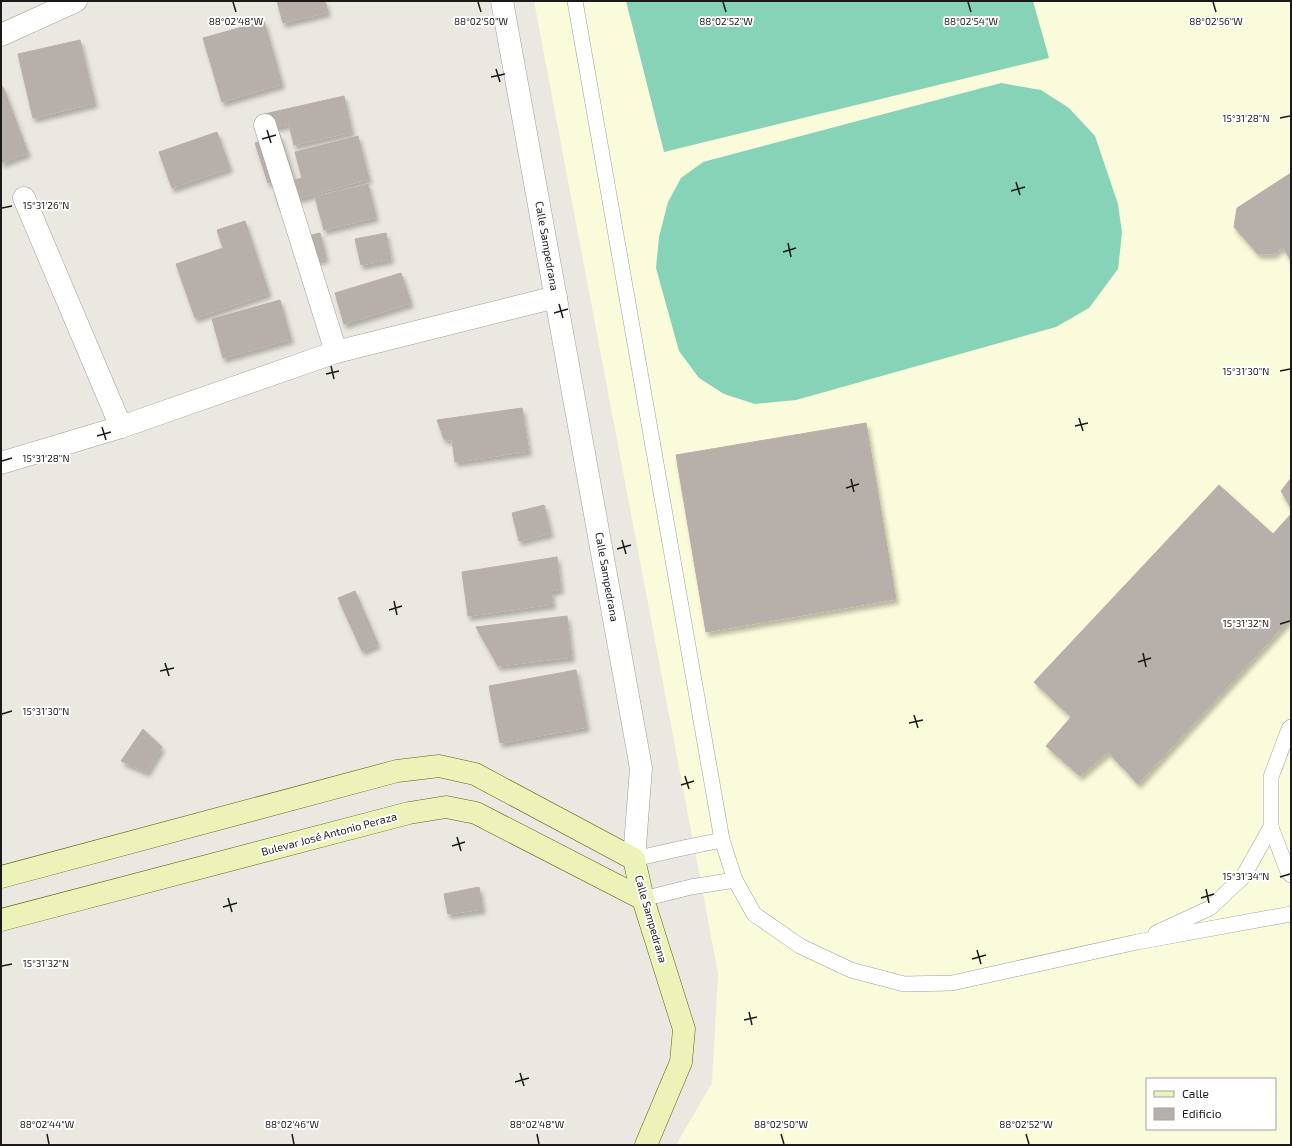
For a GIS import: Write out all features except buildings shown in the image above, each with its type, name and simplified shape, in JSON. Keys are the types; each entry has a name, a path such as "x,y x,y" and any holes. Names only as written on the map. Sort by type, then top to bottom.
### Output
{"street":[{"path":"1,35 76,1"},
{"name":"Calle Sampedrana","path":"502,1 641,768 634,859 643,899 684,1029 681,1062 646,1145"},
{"path":"265,125 336,352"},
{"path":"24,198 121,427"},
{"path":"1,463 121,427 336,352 556,297"},
{"path":"1,877 397,771 439,766 475,774 634,859"},
{"name":"Bulevar José Antonio Peraza","path":"1,920 409,813 446,807 476,813 643,899"}],"lane":[{"path":"575,1 722,840 735,880 754,914 800,946 851,970 904,984 952,983 1138,942 1291,914"},
{"path":"1291,727 1271,777 1271,827 1288,872 1291,875"},
{"path":"1138,942 1210,908 1242,877 1271,827"},
{"path":"634,859 722,840"},
{"path":"643,899 735,880"}],"shaded area":[{"path":"534,1 1291,1 1291,1145 676,1145 712,1083 718,973"}],"green space":[{"path":"626,1 1033,1 1049,58 664,152"},
{"path":"1001,83 1041,90 1069,108 1095,136 1118,204 1122,233 1118,269 1089,308 1056,327 796,400 755,404 724,394 699,378 679,351 656,268 659,237 668,202 681,178 703,162"}]}
